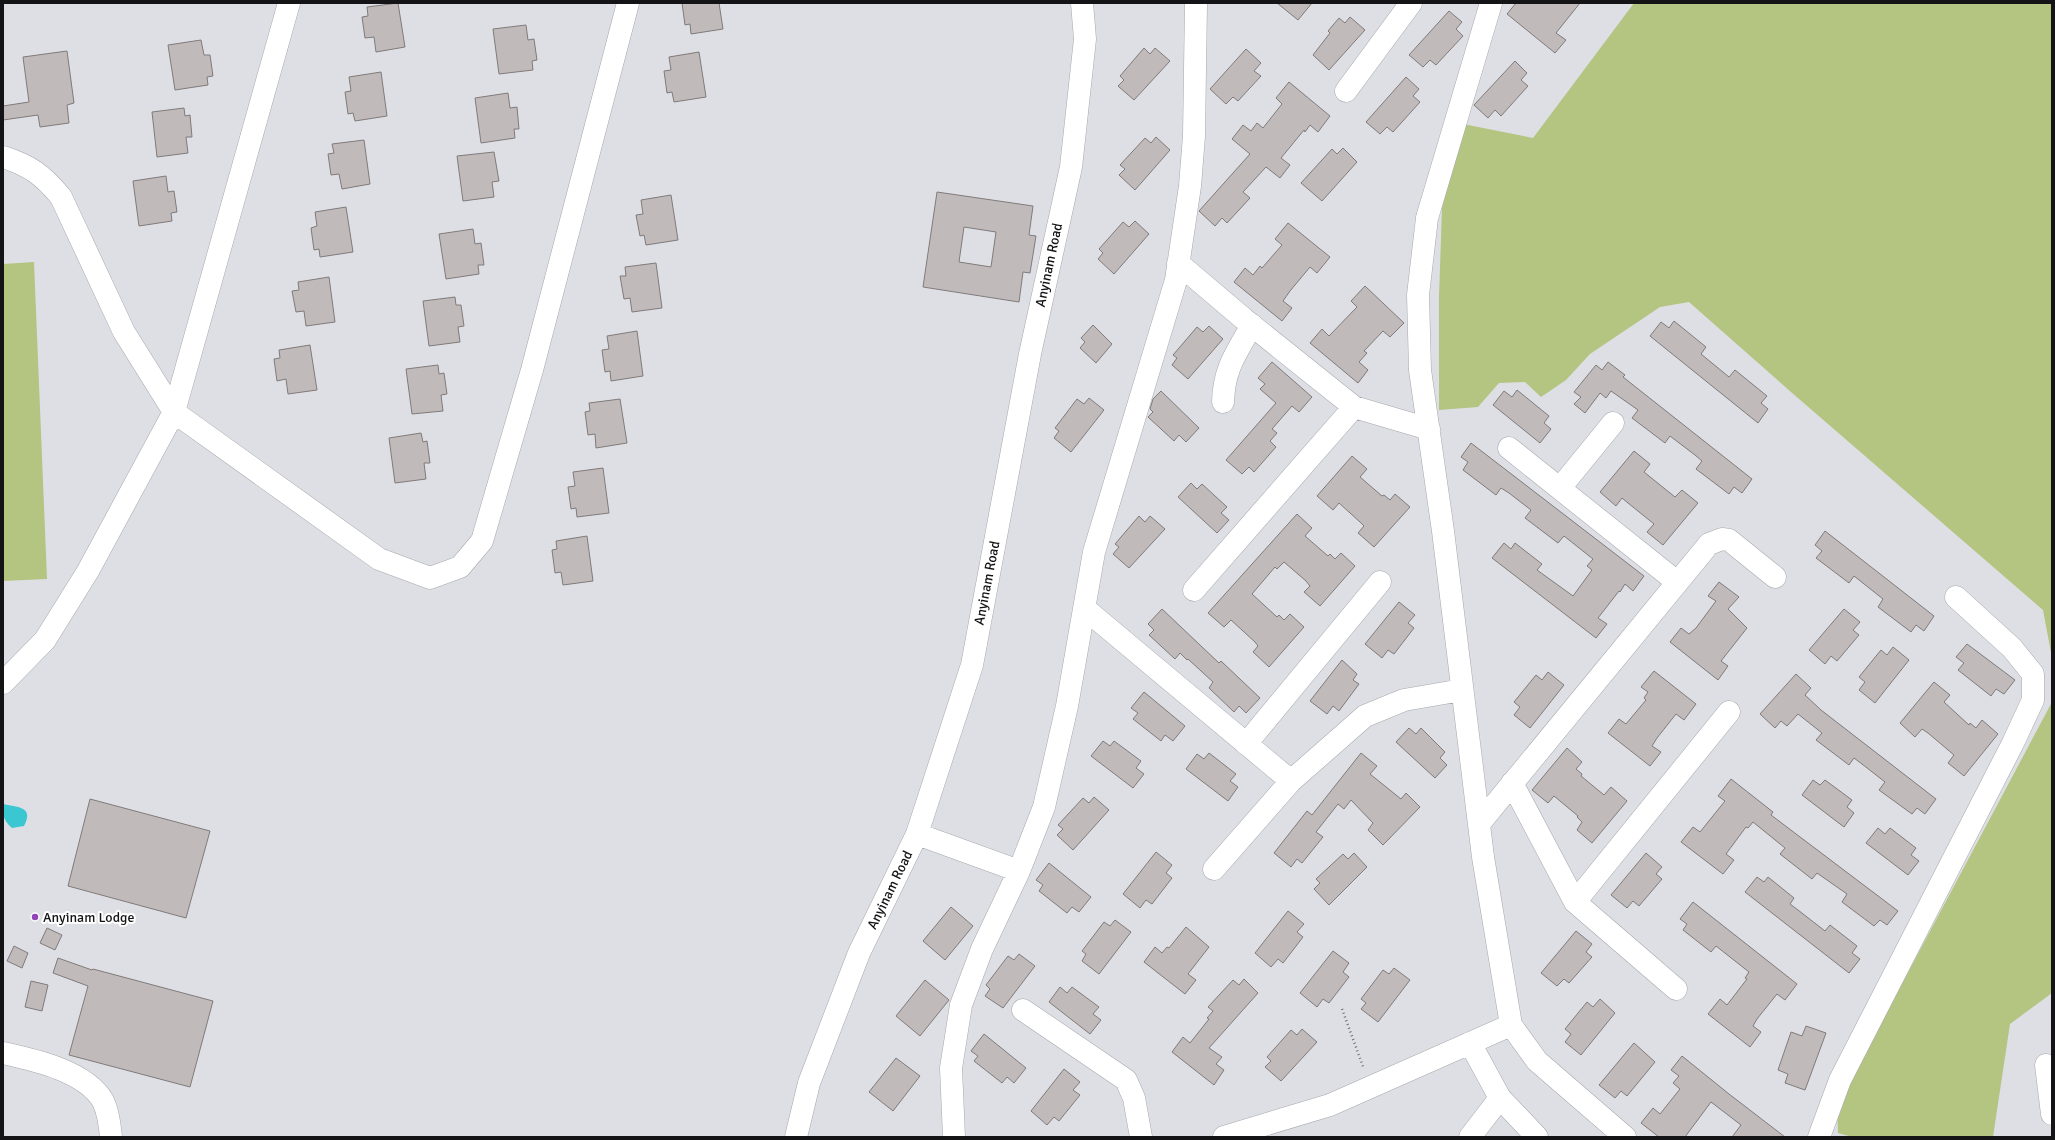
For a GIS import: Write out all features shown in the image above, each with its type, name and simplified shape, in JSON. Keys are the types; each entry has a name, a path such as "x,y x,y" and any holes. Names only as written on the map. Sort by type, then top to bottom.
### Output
{"street":[{"path":"3,683 49,634 88,571 174,412 289,3"},
{"path":"3,157 23,164 46,179 61,197 124,332 174,412 379,559 430,578 460,568 482,541 532,370 628,3"},
{"name":"Anyinam Road","path":"796,1137 809,1083 859,953 917,834 972,665 1030,354 1071,167 1085,39 1082,3"},
{"path":"954,1137 951,1068 961,1005 982,949 1019,871 1044,807 1067,706 1094,552 1176,280 1190,186 1194,136 1196,3"},
{"path":"1346,91 1411,3"},
{"path":"1491,3 1427,218 1418,295 1420,370 1429,429 1482,857 1511,1025 1536,1060 1625,1137"},
{"path":"1178,263 1354,407 1429,429"},
{"path":"1223,402 1223,384 1227,369 1252,325"},
{"path":"1194,590 1354,407"},
{"path":"1560,488 1613,423"},
{"path":"1508,448 1677,582"},
{"path":"1479,824 1709,544 1722,539 1729,540 1775,577"},
{"path":"1246,744 1380,582"},
{"path":"1820,1137 1840,1080 2013,743 2033,700 2033,674 2012,648 1956,597"},
{"path":"1084,608 1291,781"},
{"path":"1214,870 1291,781 1365,716 1404,700 1462,690"},
{"path":"1575,902 1729,712"},
{"path":"1512,783 1575,902 1676,989"},
{"path":"917,834 1019,871"},
{"path":"1023,1010 1126,1080 1134,1098 1141,1137"},
{"path":"1224,1137 1330,1105 1511,1025"},
{"path":"1470,1043 1500,1098 1537,1137"},
{"path":"3,1053 45,1062 86,1083 103,1101 110,1124 111,1137"},
{"path":"2046,1065 2052,1114"},
{"path":"1470,1137 1500,1098"}],"path":[{"path":"1342,1010 1372,1087"}],"green space":[{"path":"1634,3 2052,3 2052,658 2043,610 1689,302 1660,307 1590,354 1566,380 1541,397 1525,382 1499,383 1478,407 1439,410 1439,297 1442,208 1463,124 1533,138"},
{"path":"34,262 47,579 3,581 3,264"},
{"path":"2052,702 2052,993 2010,1024 1993,1137 1852,1137 1838,1133 1837,1106"}],"water":[{"path":"3,804 18,807 26,811 27,819 24,826 12,828 7,823 4,818"}],"building":[{"path":"398,3 405,47 376,52 374,37 365,38 362,17 368,16 367,7"},
{"path":"682,3 719,3 723,29 691,34 690,24 685,25"},
{"path":"1277,3 1312,3 1298,20"},
{"path":"1516,3 1580,3 1556,33 1566,40 1555,53 1507,14"},
{"path":"1449,11 1462,22 1456,29 1463,36 1436,65 1430,60 1423,67 1409,55"},
{"path":"1350,17 1365,30 1329,70 1313,55 1330,33 1328,31 1339,18 1345,23"},
{"path":"526,25 528,40 534,39 537,60 532,61 533,70 499,74 493,29"},
{"path":"201,40 204,55 210,55 213,76 207,77 208,85 175,90 168,45"},
{"path":"1144,48 1150,54 1155,48 1170,61 1134,100 1118,86 1124,80 1120,76"},
{"path":"1246,49 1261,63 1254,71 1261,76 1238,101 1233,97 1226,104 1210,89"},
{"path":"67,51 74,103 67,105 69,123 40,127 38,115 3,120 3,106 29,102 23,57"},
{"path":"699,52 706,97 674,102 672,92 667,93 664,71 671,70 669,57"},
{"path":"1515,61 1527,73 1521,80 1528,86 1501,116 1495,110 1488,118 1474,105"},
{"path":"381,72 387,116 355,121 353,113 348,114 345,92 351,91 349,77"},
{"path":"1406,77 1419,89 1413,96 1420,102 1393,132 1387,127 1380,134 1366,122"},
{"path":"1289,82 1330,116 1318,132 1310,125 1305,132 1304,130 1281,158 1290,165 1280,178 1266,167 1243,192 1250,198 1227,223 1222,218 1215,226 1199,211 1250,154 1232,139 1243,125 1251,131 1257,123 1263,128 1282,104 1276,98"},
{"path":"508,93 510,108 517,107 519,129 514,129 515,138 481,143 475,98"},
{"path":"184,108 185,116 190,115 192,137 186,137 188,153 157,157 152,112"},
{"path":"1156,137 1170,150 1135,190 1119,175 1125,169 1120,165 1145,138 1151,143"},
{"path":"364,140 370,184 342,189 339,174 331,175 328,154 334,153 332,144"},
{"path":"1343,148 1357,162 1322,201 1301,183 1332,149 1337,154"},
{"path":"494,152 499,181 492,182 494,197 463,201 457,156"},
{"path":"166,176 168,192 174,191 177,212 171,213 172,221 139,226 133,181"},
{"path":"937,192 1033,206 1029,235 1036,236 1030,273 1023,272 1019,302 923,287","holes":["964,227 996,232 991,267 959,262"]},
{"path":"671,195 678,240 646,245 644,235 640,236 636,215 643,214 641,200"},
{"path":"346,207 353,252 320,257 319,249 314,250 311,228 317,226 315,212"},
{"path":"1135,221 1149,234 1114,274 1098,259 1103,253 1099,249 1123,222 1129,227"},
{"path":"1288,223 1330,257 1317,273 1310,267 1290,291 1283,301 1292,308 1282,321 1234,282 1245,268 1253,275 1260,266 1262,268 1282,245 1275,239"},
{"path":"473,229 475,244 481,243 484,265 478,265 479,274 446,279 439,234"},
{"path":"656,263 662,308 632,312 630,298 624,299 620,276 626,276 625,267"},
{"path":"329,277 335,322 306,326 304,311 296,312 292,291 299,290 298,282"},
{"path":"1365,286 1404,323 1390,337 1383,331 1364,351 1367,353 1359,362 1368,370 1358,383 1310,343 1322,329 1329,336 1357,307 1351,301"},
{"path":"455,297 456,305 461,305 464,326 458,327 460,342 429,346 423,301"},
{"path":"1674,321 1706,347 1701,354 1729,377 1735,370 1767,396 1761,403 1768,409 1758,423 1650,336 1661,322 1669,328"},
{"path":"1093,325 1112,344 1096,363 1080,348 1085,342 1081,338"},
{"path":"1209,326 1223,339 1188,379 1172,365 1177,358 1173,355 1197,327 1203,332"},
{"path":"637,331 643,376 611,381 610,371 605,372 602,350 609,349 607,336"},
{"path":"310,345 317,390 288,394 286,379 277,381 274,359 280,358 279,350"},
{"path":"1272,362 1312,397 1299,412 1292,406 1272,429 1277,433 1270,441 1276,447 1254,472 1249,467 1242,474 1226,460 1276,403 1260,389 1265,384 1258,378"},
{"path":"1608,362 1625,375 1623,377 1752,479 1742,493 1734,487 1729,494 1696,469 1702,461 1670,436 1665,443 1632,418 1638,410 1611,391 1606,398 1600,393 1585,413 1574,404 1581,397 1574,392 1596,365 1602,370"},
{"path":"438,365 439,374 444,373 447,394 441,395 443,411 412,414 406,369"},
{"path":"1517,390 1549,416 1544,423 1551,429 1540,443 1493,405 1504,391 1512,397"},
{"path":"1161,391 1199,428 1186,442 1179,435 1174,441 1148,417 1153,412 1150,409 1153,399"},
{"path":"1089,398 1104,410 1071,452 1054,438 1059,431 1055,428 1077,399 1084,404"},
{"path":"620,399 627,443 596,448 595,434 588,435 585,412 590,411 589,403"},
{"path":"421,433 423,442 427,441 430,463 424,463 426,479 395,483 389,438"},
{"path":"1471,443 1644,576 1633,591 1625,584 1598,618 1607,624 1596,638 1492,558 1504,543 1511,549 1515,543 1542,564 1537,570 1573,596 1592,570 1587,566 1593,559 1564,536 1558,543 1525,518 1531,510 1509,493 1501,488 1496,495 1463,470 1468,462 1461,457"},
{"path":"1634,451 1650,464 1644,472 1675,497 1682,490 1698,503 1663,545 1647,532 1654,524 1622,498 1616,506 1600,492"},
{"path":"1352,456 1367,469 1360,477 1382,496 1384,495 1390,500 1395,494 1410,507 1374,547 1358,533 1364,526 1339,503 1333,510 1317,496"},
{"path":"603,468 609,513 577,517 576,508 571,509 568,487 575,486 573,472"},
{"path":"1191,483 1197,489 1202,484 1227,507 1221,513 1229,520 1217,533 1178,497"},
{"path":"1297,514 1312,528 1305,536 1328,556 1330,554 1335,559 1341,553 1355,566 1320,606 1304,592 1310,586 1306,581 1284,562 1277,569 1275,567 1252,594 1277,617 1279,615 1284,620 1290,614 1304,627 1269,667 1253,652 1258,646 1255,642 1231,620 1224,627 1208,613"},
{"path":"1139,516 1145,522 1150,516 1165,529 1129,568 1113,554 1119,547 1115,544"},
{"path":"1825,531 1934,616 1924,631 1916,625 1911,632 1878,607 1883,599 1854,576 1849,583 1816,558 1822,551 1815,545"},
{"path":"587,536 593,581 563,585 561,572 555,573 552,550 557,549 556,541"},
{"path":"1719,582 1739,597 1728,609 1747,628 1721,661 1728,666 1718,680 1670,642 1681,628 1689,634 1696,628 1716,601 1708,596"},
{"path":"1399,602 1415,615 1408,623 1414,628 1394,654 1388,650 1382,658 1365,644"},
{"path":"1162,609 1219,663 1221,661 1260,698 1246,713 1239,706 1234,712 1209,688 1213,682 1188,659 1187,660 1180,653 1175,659 1149,635 1154,630 1148,624"},
{"path":"1844,609 1860,622 1853,630 1859,635 1837,661 1831,656 1825,664 1809,650"},
{"path":"1967,644 2015,680 2004,694 1996,689 1991,696 1958,670 1964,663 1956,657"},
{"path":"1893,647 1909,660 1875,703 1859,690 1865,682 1859,677 1881,650 1887,655"},
{"path":"1342,660 1357,674 1353,680 1359,684 1339,711 1333,706 1327,714 1310,701"},
{"path":"1654,671 1696,704 1684,720 1676,714 1657,738 1652,746 1661,752 1650,766 1608,733 1619,719 1626,724 1646,700 1644,698 1648,692 1641,687"},
{"path":"1548,672 1564,685 1530,728 1514,715 1520,707 1514,702 1536,675 1542,680"},
{"path":"1796,674 1811,688 1805,695 1821,710 1936,799 1925,814 1917,808 1912,814 1879,790 1885,782 1854,758 1849,765 1816,740 1822,733 1798,714 1787,726 1781,721 1775,728 1760,714"},
{"path":"1934,682 1950,695 1944,702 1969,725 1970,723 1976,728 1982,720 1998,734 1964,776 1948,763 1954,755 1928,733 1922,729 1915,737 1900,723"},
{"path":"1144,692 1185,726 1173,741 1165,735 1161,741 1133,719 1138,713 1131,708"},
{"path":"1409,728 1416,734 1421,728 1445,752 1440,758 1447,765 1435,778 1396,742"},
{"path":"1103,741 1110,746 1114,741 1141,761 1136,768 1144,774 1133,788 1091,756"},
{"path":"1567,748 1582,762 1576,769 1582,774 1581,776 1604,795 1611,787 1627,801 1592,843 1577,830 1582,822 1577,817 1578,816 1554,796 1548,803 1532,790"},
{"path":"1209,753 1236,774 1230,781 1238,787 1228,801 1186,769 1197,754 1204,759"},
{"path":"1361,753 1377,766 1370,774 1401,799 1406,793 1420,807 1383,845 1368,830 1373,823 1351,800 1344,809 1338,804 1316,832 1323,837 1302,863 1297,859 1291,867 1274,853 1307,811 1312,815"},
{"path":"1731,779 1773,812 1771,815 1898,911 1887,925 1880,920 1874,926 1842,902 1847,894 1817,873 1812,879 1780,854 1785,848 1753,822 1748,828 1746,827 1726,854 1734,860 1723,874 1681,842 1693,827 1700,832 1725,801 1718,796"},
{"path":"1813,780 1820,785 1825,780 1852,800 1847,807 1854,813 1844,827 1802,795"},
{"path":"1094,797 1109,810 1073,850 1057,835 1063,829 1058,825 1083,798 1089,803"},
{"path":"90,799 210,831 186,918 68,886"},
{"path":"1878,828 1885,834 1890,828 1916,848 1911,855 1919,861 1908,875 1866,843"},
{"path":"1156,852 1172,865 1166,873 1172,878 1152,904 1146,900 1140,908 1123,894"},
{"path":"1354,853 1367,867 1329,905 1314,889 1320,883 1316,879 1343,854 1348,859"},
{"path":"1646,853 1662,867 1656,874 1662,879 1639,906 1633,901 1627,908 1611,895"},
{"path":"1049,863 1091,897 1079,912 1072,907 1067,913 1039,891 1043,885 1036,880"},
{"path":"1757,877 1764,882 1768,877 1794,898 1790,904 1825,931 1830,925 1857,946 1852,953 1860,959 1849,973 1745,892"},
{"path":"1693,902 1797,984 1785,1000 1777,994 1757,1019 1753,1026 1761,1032 1750,1047 1708,1014 1720,999 1727,1005 1747,979 1745,978 1749,972 1716,946 1711,952 1683,930 1687,924 1680,919"},
{"path":"951,907 973,926 945,960 923,941"},
{"path":"1288,911 1304,924 1297,932 1303,937 1283,963 1278,959 1271,967 1255,953"},
{"path":"1115,920 1131,932 1099,974 1082,961 1086,954 1082,951 1104,922 1110,926"},
{"path":"1186,927 1209,947 1188,974 1196,980 1185,994 1144,962 1155,947 1162,953 1167,947 1169,948"},
{"path":"47,928 62,935 55,950 40,943"},
{"path":"1576,931 1592,944 1586,952 1592,957 1569,983 1564,979 1557,986 1541,973"},
{"path":"14,946 28,953 22,968 7,961"},
{"path":"1333,951 1349,963 1343,972 1349,977 1329,1003 1323,999 1317,1007 1300,993"},
{"path":"1019,954 1035,966 1003,1008 985,996 990,989 986,985 1008,956 1014,960"},
{"path":"58,958 92,970 93,969 213,1001 190,1087 69,1055 88,986 53,973"},
{"path":"1394,968 1410,980 1378,1022 1361,1009 1366,1003 1361,999 1383,970 1389,974"},
{"path":"1244,979 1258,993 1209,1048 1222,1057 1216,1064 1224,1070 1214,1085 1172,1052 1183,1037 1190,1043 1209,1019 1207,1018 1213,1011 1208,1007 1233,980 1239,985"},
{"path":"925,980 949,1000 920,1036 896,1016"},
{"path":"31,981 48,985 42,1011 25,1007"},
{"path":"1060,987 1067,993 1072,987 1099,1007 1093,1014 1101,1020 1090,1034 1049,1002"},
{"path":"1600,999 1615,1013 1581,1055 1565,1042 1571,1034 1565,1029 1587,1002 1593,1007"},
{"path":"1806,1026 1826,1033 1805,1090 1785,1083 1788,1074 1778,1070 1791,1032 1802,1036"},
{"path":"1302,1029 1317,1042 1281,1081 1265,1067 1271,1061 1267,1057 1291,1030 1297,1035"},
{"path":"984,1034 1026,1068 1014,1083 1007,1077 1002,1083 974,1061 978,1056 971,1051"},
{"path":"1634,1043 1655,1062 1627,1096 1621,1091 1615,1098 1599,1085"},
{"path":"1682,1056 1785,1137 1732,1137 1741,1125 1711,1102 1685,1137 1659,1137 1641,1123 1653,1108 1660,1114 1680,1089 1673,1083 1679,1076 1671,1070"},
{"path":"896,1058 920,1076 893,1111 869,1092"},
{"path":"1064,1069 1080,1082 1073,1090 1080,1095 1059,1121 1054,1117 1047,1125 1031,1111"}],"place":[{"name":"Anyinam Lodge","path":"35,917"}]}
